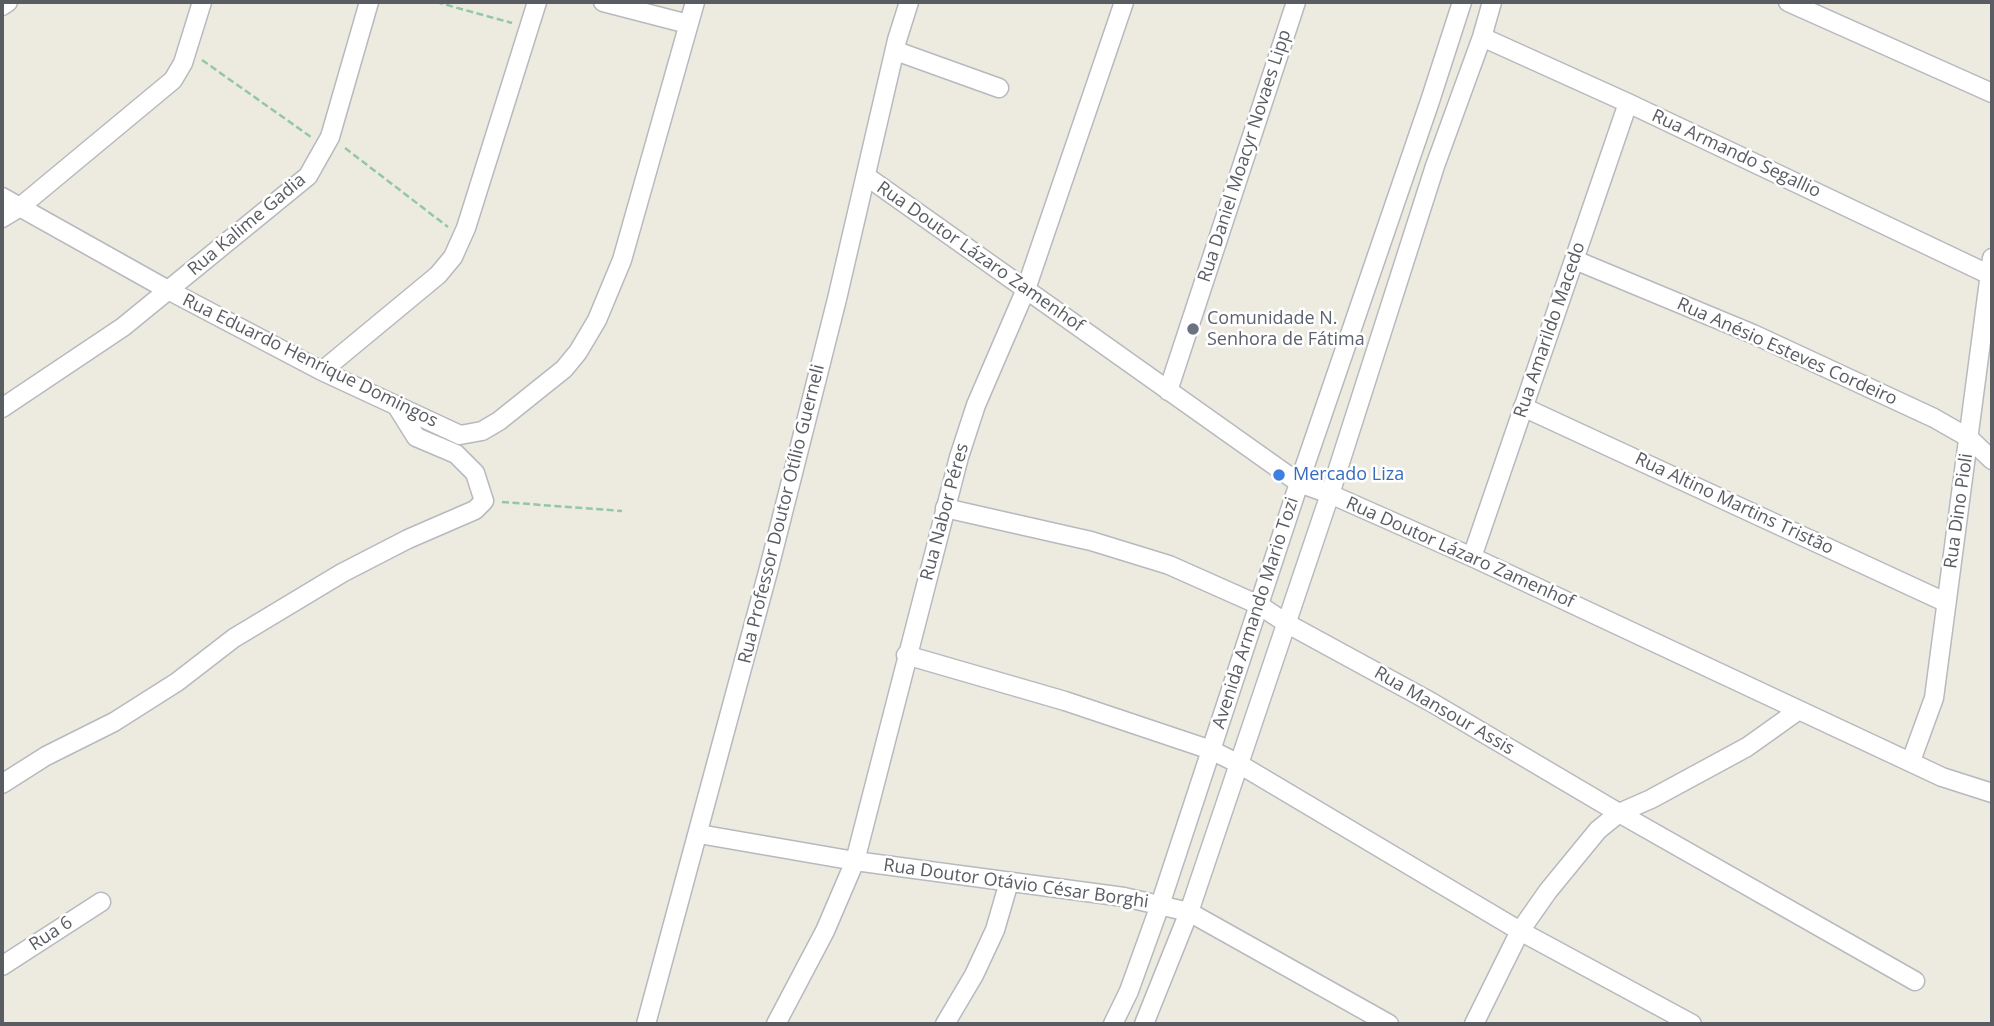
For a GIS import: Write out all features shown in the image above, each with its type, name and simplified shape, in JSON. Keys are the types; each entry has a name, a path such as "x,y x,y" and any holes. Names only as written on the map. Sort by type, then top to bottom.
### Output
{"street":[{"path":"2,6 8,2"},
{"path":"2,218 20,207 173,80 188,50 202,2"},
{"name":"Rua Kalime Gadia","path":"2,408 123,327 308,176 328,142 369,2"},
{"path":"321,371 438,275 453,257 462,237 537,2"},
{"path":"603,2 688,24"},
{"name":"Rua Eduardo Henrique Domingos","path":"2,197 168,290 321,371 460,435 482,431 499,421 564,369 578,352 597,320 622,260 695,2"},
{"name":"Rua Professor Doutor Otílio Guerneli","path":"646,1024 772,554 909,2"},
{"name":"Rua Nabor Péres","path":"776,1024 825,932 855,861 944,508 976,405 1026,289 1124,2"},
{"name":"Rua Daniel Moacyr Novaes Lipp","path":"1168,391 1296,2"},
{"name":"Avenida Armando Mario Tozi","path":"1113,1024 1129,991 1160,905 1462,2"},
{"name":"Avenida Armando Mario Tozi","path":"1144,1024 1189,912 1330,494 1435,166 1492,2"},
{"path":"1788,2 1818,8 1992,93"},
{"name":"Rua Armando Segallio","path":"1482,37 1991,266"},
{"path":"896,51 999,88"},
{"name":"Rua Amarildo Macedo","path":"1472,557 1628,103"},
{"name":"Rua Doutor Lázaro Zamenhof","path":"866,176 1299,483 1472,557 1942,777 1992,793"},
{"name":"Rua Anésio Esteves Cordeiro","path":"1575,260 1753,334 1934,418 1969,439 1991,459"},
{"name":"Rua Dino Pioli","path":"1912,761 1934,698 1991,266"},
{"path":"2,784 46,756 114,722 177,682 234,638 342,573 408,539 475,510 484,501 475,473 456,453 416,437 396,405"},
{"name":"Rua Altino Martins Tristão","path":"1523,407 1945,602"},
{"name":"Rua Mansour Assis","path":"944,508 1091,541 1169,565 1259,605 1286,623 1431,702 1619,813 1915,981"},
{"path":"906,655 1065,701 1211,750 1520,931 1692,1024"},
{"path":"1475,1024 1520,931 1598,830 1619,813 1651,799 1746,747 1799,710"},
{"name":"Rua Doutor Otávio César Borghi","path":"699,834 855,861 1124,897 1189,912 1389,1024"},
{"path":"945,1024 974,975 995,930 1009,882"},
{"name":"Rua 6","path":"2,966 101,902"}],"path":[{"path":"436,2 529,27"},
{"path":"188,50 328,142 462,237"},
{"path":"484,501 622,511"}],"place":[{"name":"Comunidade N. Senhora de Fátima","path":"1193,329"},
{"name":"Mercado Liza","path":"1279,475"}]}
